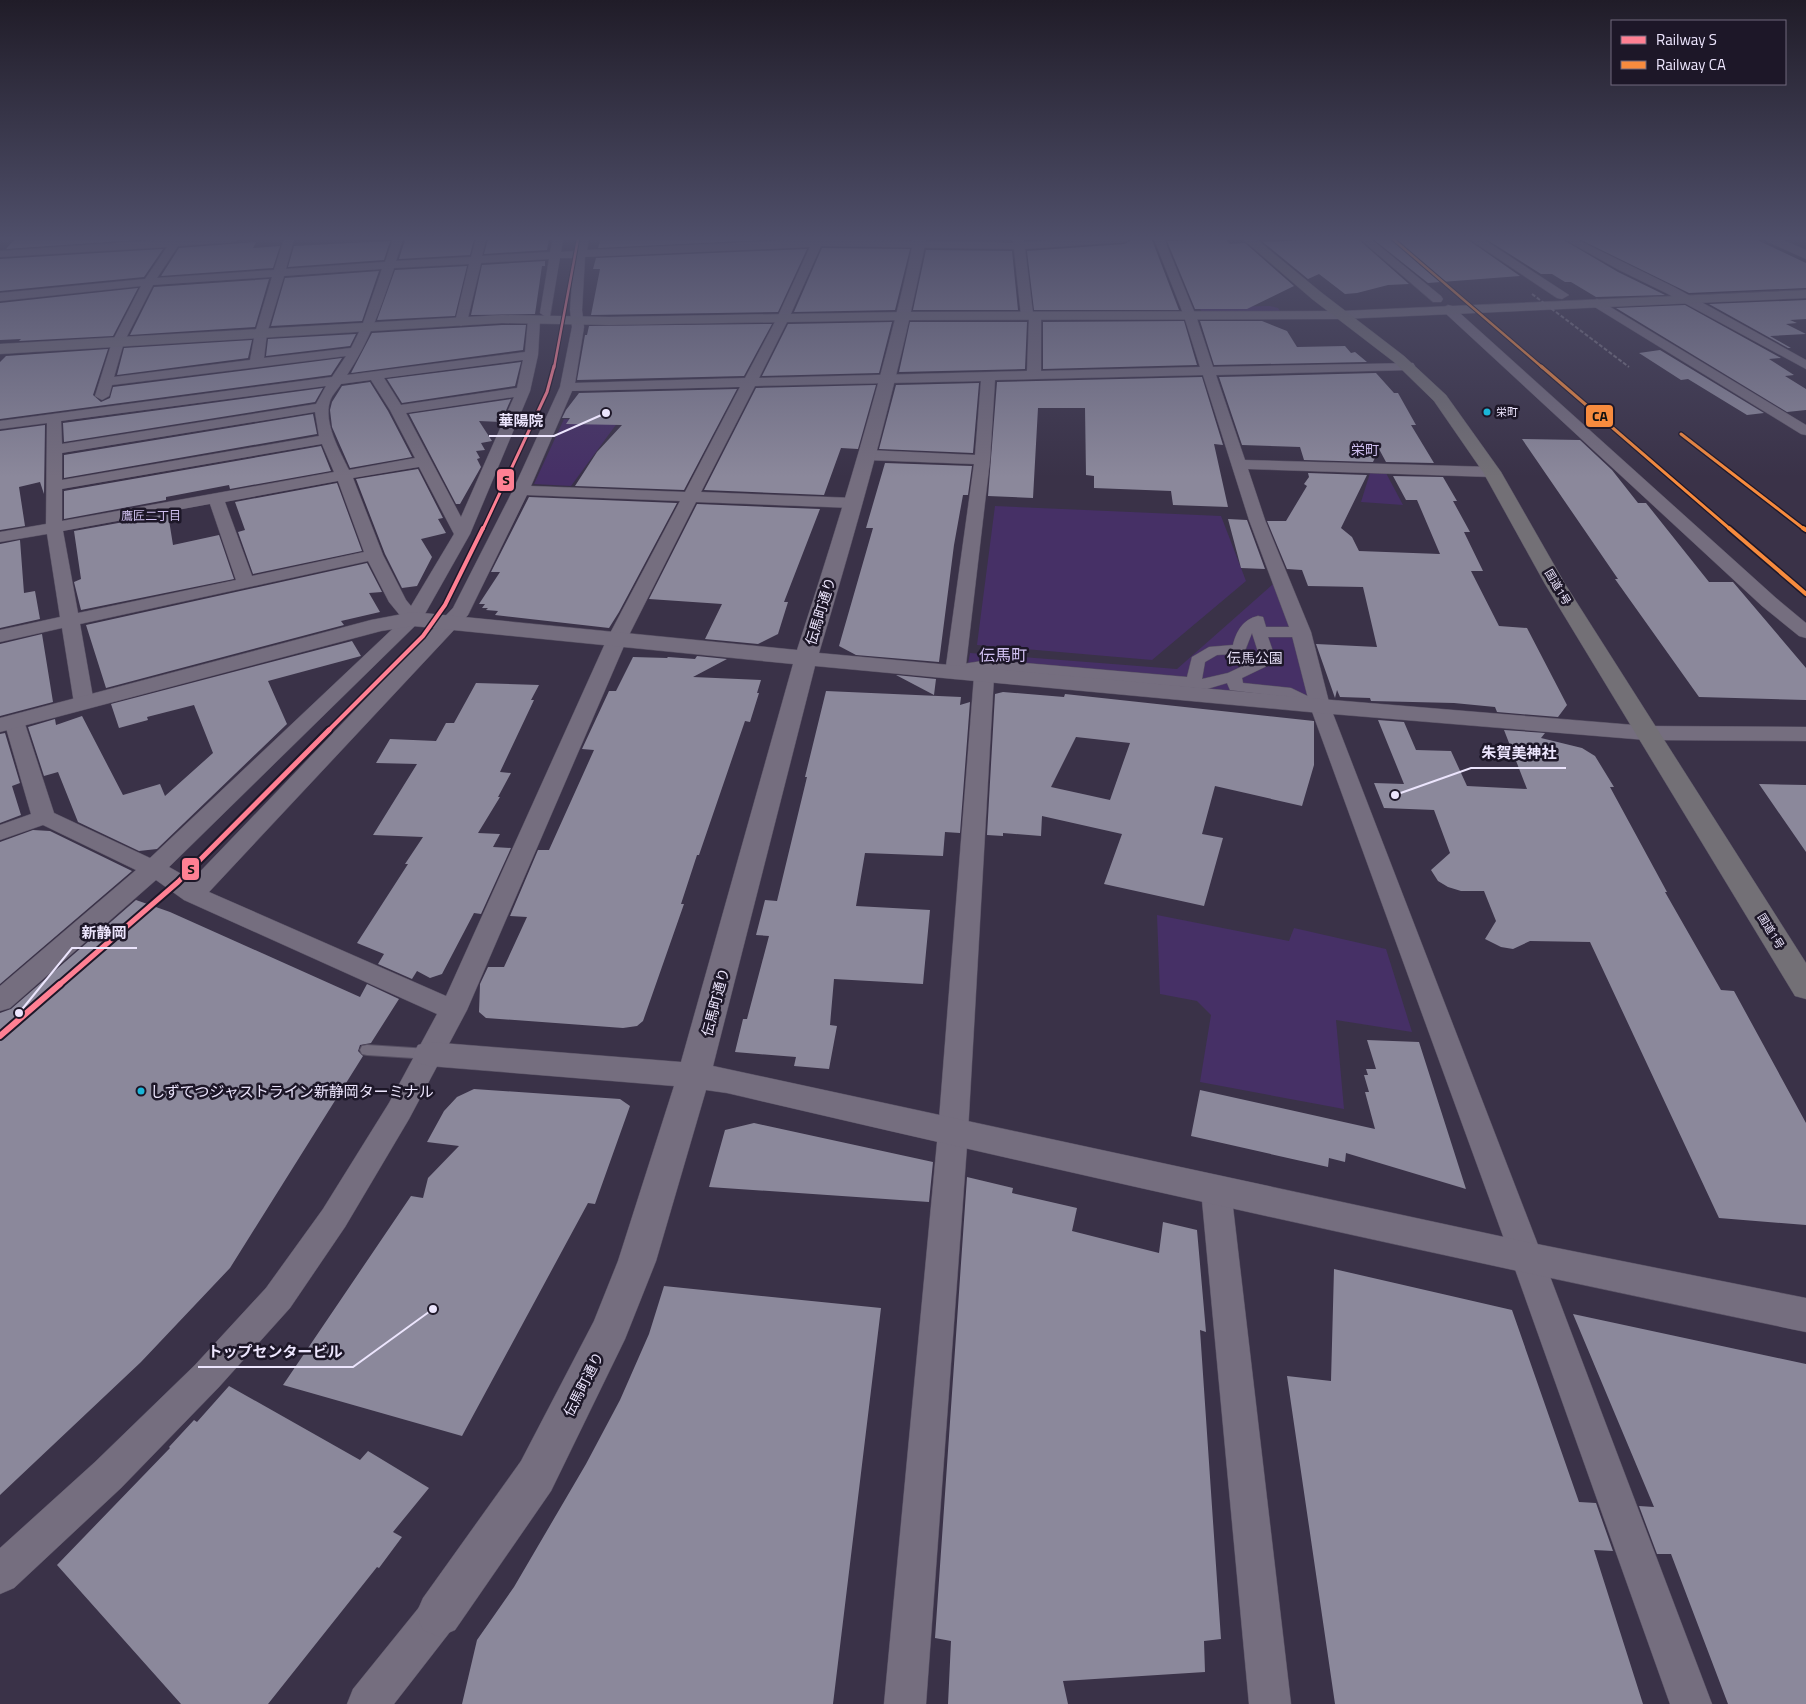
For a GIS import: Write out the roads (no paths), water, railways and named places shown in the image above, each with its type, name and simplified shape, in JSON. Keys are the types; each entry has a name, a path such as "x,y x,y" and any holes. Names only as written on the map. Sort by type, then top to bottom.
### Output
{"highway":[{"name":"国道1号","path":"1346,319 1408,366 1440,398 1492,472 1555,584 1806,988"}],"main road":[{"path":"0,349 521,319"}],"street":[{"path":"97,413 118,342 130,319"},
{"path":"256,364 265,319"},
{"path":"370,319 356,351 323,401 322,407 327,439 344,476 374,555 398,602 412,620"},
{"path":"0,1001 153,870 412,620 462,534 523,392 540,319"},
{"path":"194,894 448,623 461,612 521,490 567,387 577,319"},
{"path":"0,1574 108,1475 207,1376 278,1298 334,1218 399,1112 453,1010 617,639 782,319"},
{"name":"伝馬町通り","path":"368,1704 439,1614 536,1476 612,1327 637,1261 695,1075 806,657 854,504 903,319"},
{"path":"1030,319 1034,374"},
{"path":"1190,319 1257,520 1301,632 1317,706 1527,1258 1691,1704"},
{"path":"1458,319 1769,602 1799,626"},
{"path":"1623,319 1806,431"},
{"path":"1720,319 1806,366"},
{"path":"106,382 356,351"},
{"path":"0,425 376,377 531,355"},
{"path":"567,387 1408,366"},
{"path":"376,377 397,410 462,534"},
{"path":"955,671 982,460 988,377"},
{"path":"397,410 523,392"},
{"path":"54,450 322,407"},
{"path":"54,418 54,527 84,703"},
{"path":"54,486 327,439"},
{"path":"867,455 982,460"},
{"path":"0,537 424,461"},
{"path":"1240,464 1492,472"},
{"path":"521,490 854,504"},
{"path":"216,498 246,583"},
{"path":"0,636 374,555"},
{"path":"453,1010 194,894 178,882 44,817 7,723 380,624 412,620 955,671 984,676 1646,733 1806,734"},
{"path":"955,671 989,665 1194,683 1207,684 1234,676 1268,660 1259,632 1258,620 1244,632 1239,650 1214,650 1197,660 1194,683"},
{"path":"1259,632 1301,632"},
{"path":"905,1704 953,1132 984,676"},
{"path":"1234,676 1236,686 1291,693 1317,706"},
{"path":"0,833 44,817"},
{"path":"429,1054 695,1075 727,1080 953,1132 1527,1258 1806,1315"},
{"path":"1216,1190 1270,1704"},
{"path":"389,1704 439,1614"}],"lane":[{"path":"367,1050 429,1054"}],"railway":[{"path":"1565,319 1629,367"}],"rail line":[{"name":"S","path":"0,1036 178,882 423,636 445,605 458,581 547,392 551,381 563,319"},
{"name":"CA","path":"1486,319 1806,594"},
{"name":"CA","path":"1681,434 1806,530"}],"place":[{"name":"栄町","path":"1487,412"},
{"name":"華陽院","path":"606,413"},
{"name":"朱賀美神社","path":"1395,795"},
{"name":"新静岡","path":"19,1013"},
{"name":"しずてつジャストライン新静岡ターミナル","path":"141,1091"},
{"name":"トップセンタービル","path":"433,1309"}],"district":[{"name":"栄町","path":"1365,449"},
{"name":"鷹匠二丁目","path":"151,515"},
{"name":"伝馬町","path":"1003,655"}],"park label":[{"name":"伝馬公園","path":"1255,657"}]}
